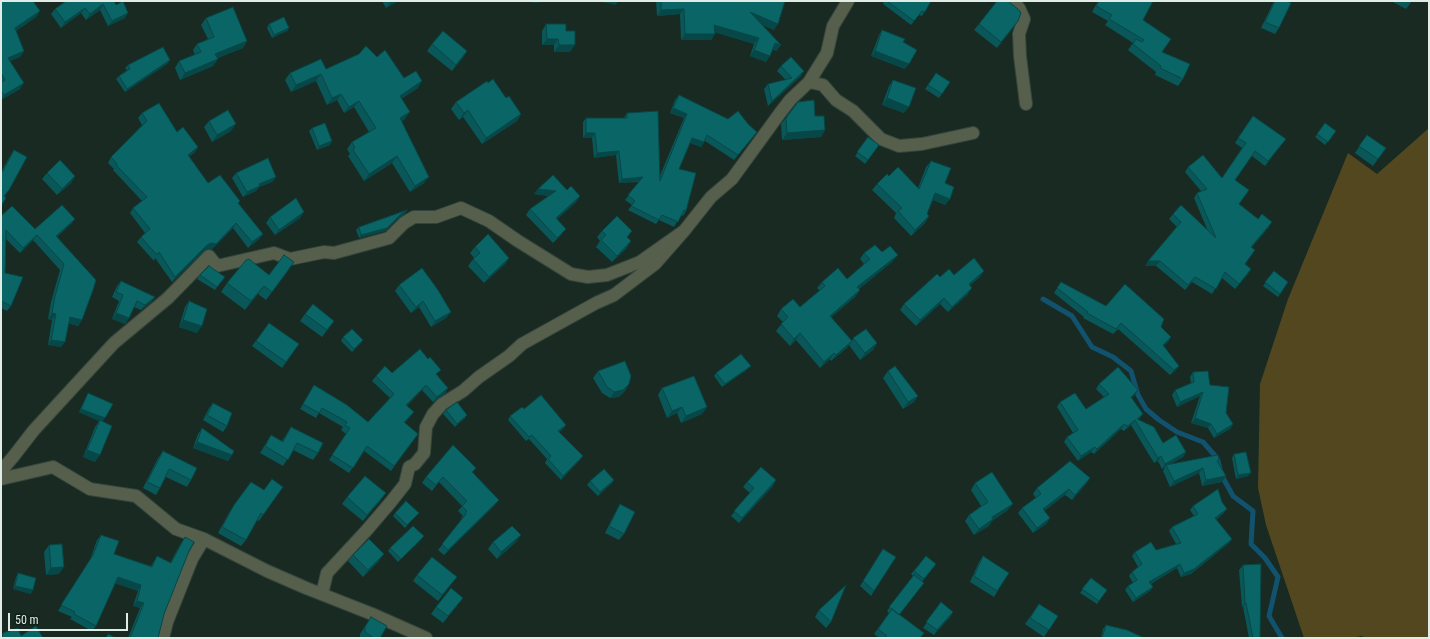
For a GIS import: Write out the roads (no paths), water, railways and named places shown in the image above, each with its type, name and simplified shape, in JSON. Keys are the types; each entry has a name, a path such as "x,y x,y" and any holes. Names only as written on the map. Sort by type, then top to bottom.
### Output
{"street":[{"path":"322,594 327,574 390,503 404,484 409,468 415,464 424,453 426,427 433,414 442,404 463,391 479,377 509,356 522,344 596,302 614,295 655,264 711,197 732,179 790,100 809,82 827,53 833,26 848,1"},
{"path":"1012,1 1019,8 1024,19 1019,34 1026,104"},
{"path":"809,82 823,85 836,100 853,111 881,139 899,146 922,144 973,133"},
{"path":"1,470 14,457 34,430 114,343 168,298 209,256 217,266 274,253 290,259 324,252 334,253 389,238 404,223 414,217 436,217 461,208 489,221 518,242 571,274 588,277 607,275 640,262 684,231"},
{"path":"1,479 53,467 90,489 136,496 176,529 204,539 267,571 426,638"},
{"path":"163,638 167,622 192,559 204,539"}],"waterway":[{"path":"1043,299 1072,316 1092,347 1113,357 1131,371 1138,395 1146,409 1177,432 1203,442 1217,458 1222,476 1233,496 1253,511 1251,544 1265,558 1278,577 1269,616 1282,638"}]}
